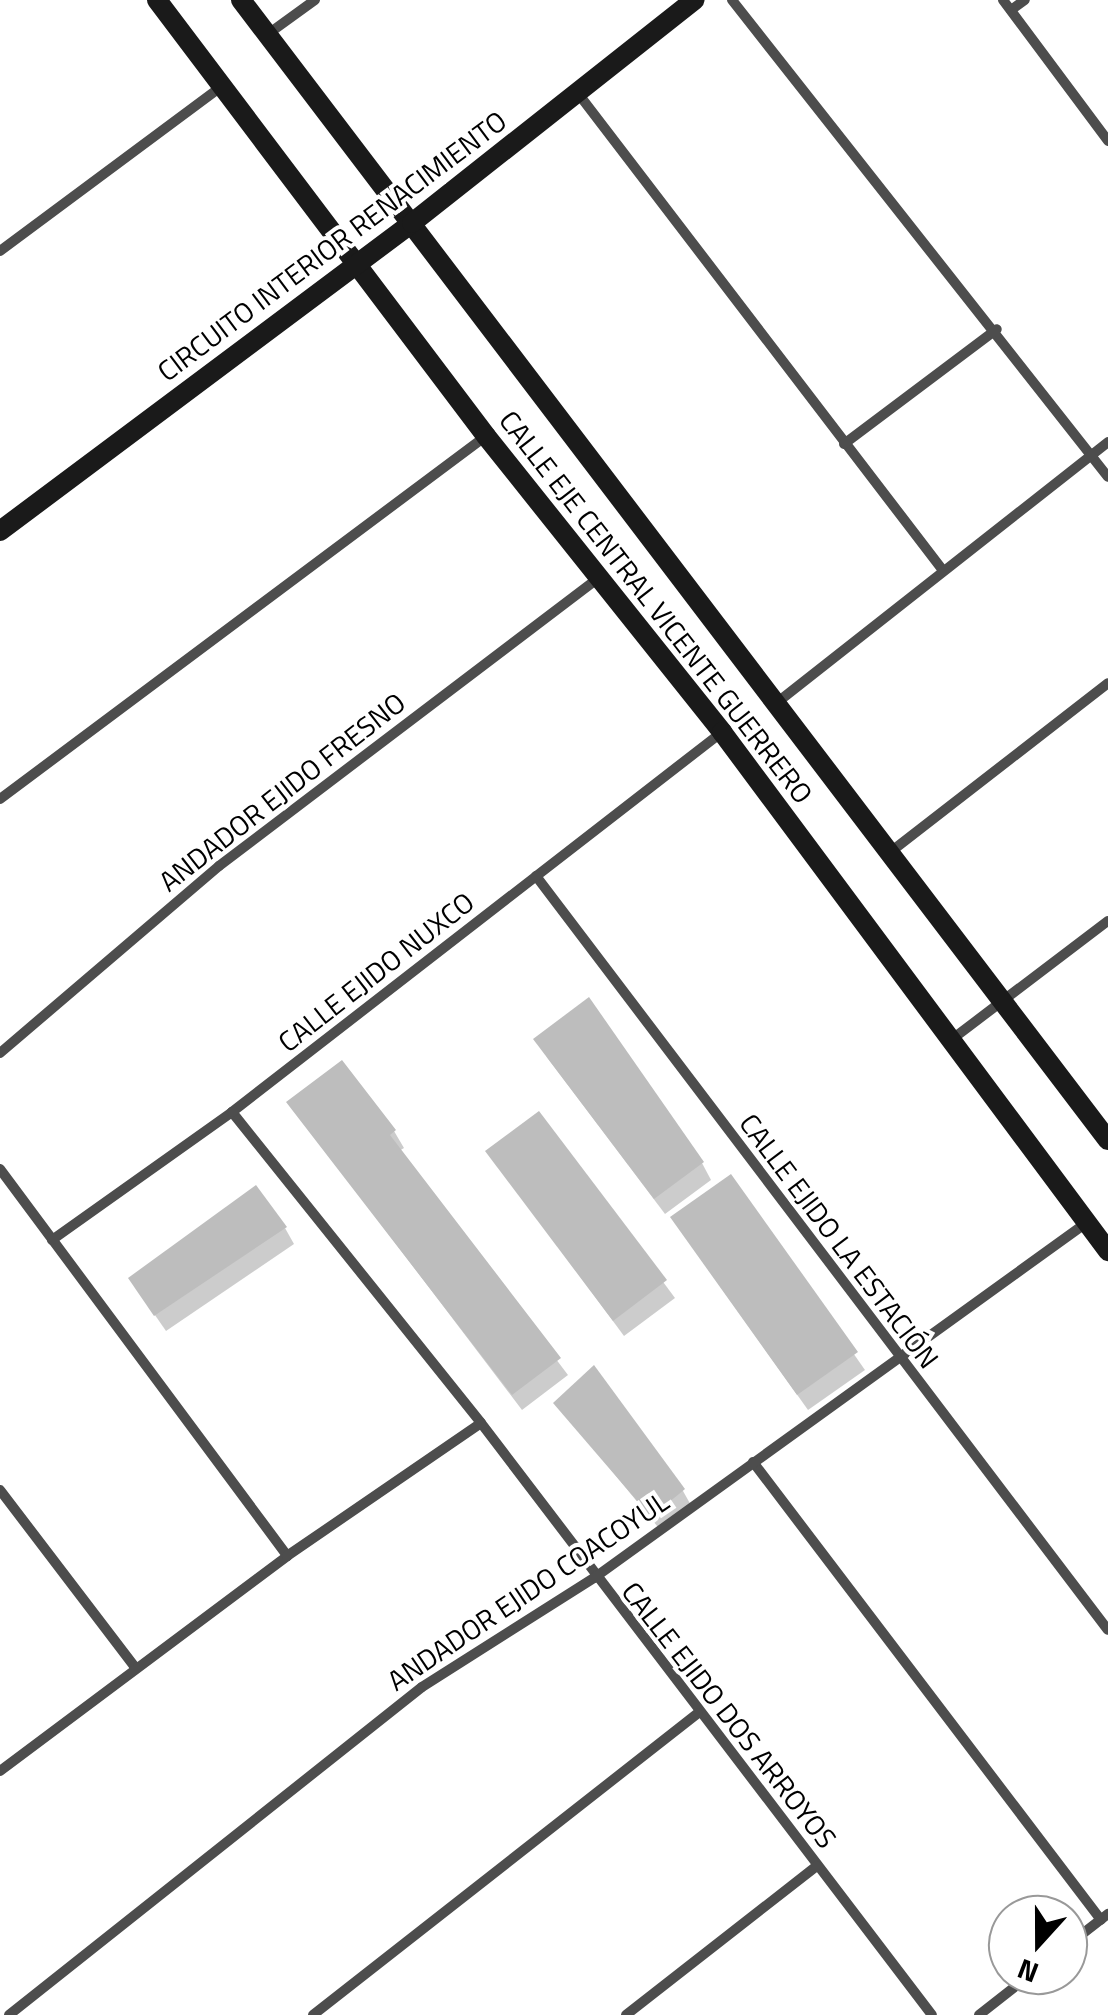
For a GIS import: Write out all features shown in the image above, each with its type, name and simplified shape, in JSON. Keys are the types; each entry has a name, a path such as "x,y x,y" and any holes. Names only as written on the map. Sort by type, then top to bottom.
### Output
{"main road":[{"name":"CALLE EJE CENTRAL VICENTE GUERRERO","path":"157,0 486,436 722,732 1108,1251"},
{"name":"CALLE EJE CENTRAL VICENTE GUERRERO","path":"242,0 893,850 1108,1140"},
{"name":"CIRCUITO INTERIOR RENACIMIENTO","path":"0,531 412,222 694,0"}],"street":[{"path":"268,34 314,0"},
{"path":"732,0 997,328 1108,477"},
{"path":"1024,0 1007,5 1108,141"},
{"path":"0,250 222,86"},
{"path":"578,92 942,568"},
{"path":"844,444 997,328"},
{"path":"0,799 486,436"},
{"path":"779,701 942,568 1108,442"},
{"name":"ANDADOR EJIDO FRESNO","path":"0,1053 218,866 600,577"},
{"path":"893,850 1108,683"},
{"name":"CALLE EJIDO NUXCO","path":"52,1240 232,1112 722,732"},
{"name":"CALLE EJIDO LA ESTACIÓN","path":"536,876 1108,1630"},
{"path":"952,1040 1108,921"},
{"name":"CALLE EJIDO DOS ARROYOS","path":"232,1112 480,1423 594,1578 932,2015"},
{"path":"0,1169 288,1556"},
{"name":"ANDADOR EJIDO COACOYUL","path":"9,2015 422,1688 594,1578 1086,1223"},
{"path":"0,1771 135,1666 480,1423"},
{"path":"753,1462 1104,1917"},
{"path":"0,1490 135,1666"},
{"path":"313,2015 698,1713"},
{"path":"626,2015 817,1866"},
{"path":"979,2015 1004,1995"}],"building":[{"path":"589,997 704,1162 654,1199 533,1039"},
{"path":"342,1060 396,1130 390,1135 561,1358 512,1395 286,1102"},
{"path":"539,1111 667,1280 613,1321 485,1151"},
{"path":"731,1174 858,1352 797,1395 670,1217"},
{"path":"256,1185 287,1227 154,1316 128,1278"},
{"path":"594,1365 685,1489 651,1517 553,1403"}]}
